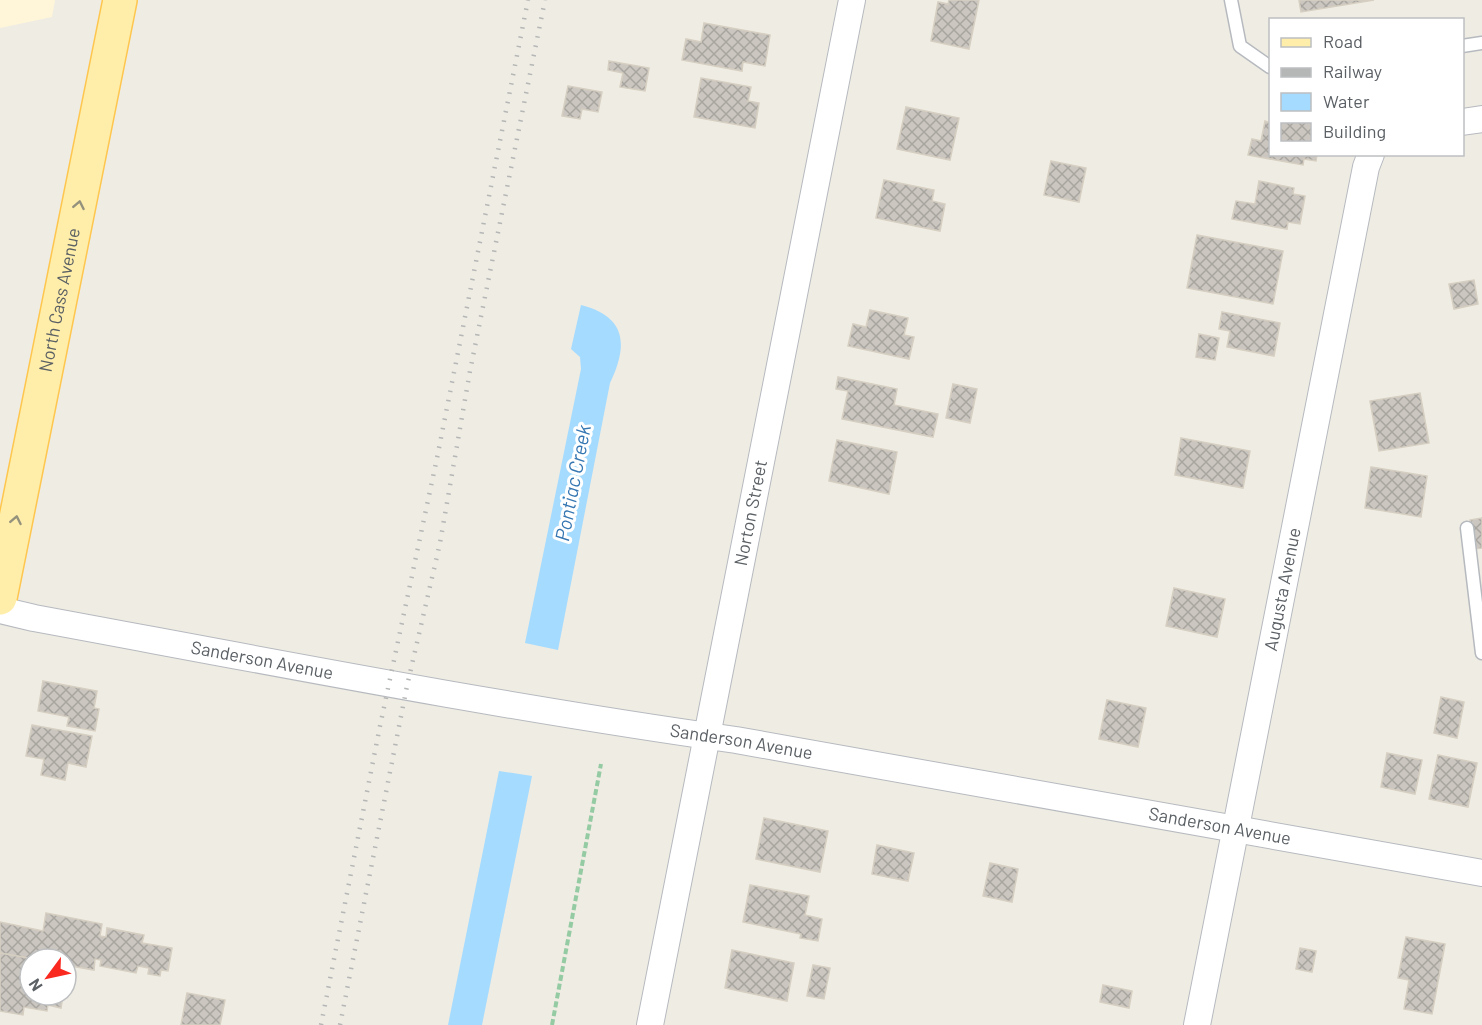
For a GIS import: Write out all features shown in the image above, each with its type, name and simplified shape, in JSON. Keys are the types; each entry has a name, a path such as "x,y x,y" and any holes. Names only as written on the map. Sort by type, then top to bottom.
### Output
{"main road":[{"name":"North Cass Avenue","path":"0,598 120,0"}],"street":[{"name":"Norton Street","path":"650,1025 852,0"},
{"path":"1464,122 1482,119"},
{"name":"Augusta Avenue","path":"1197,1025 1366,166 1370,156"},
{"name":"Sanderson Avenue","path":"0,610 33,618 407,686 736,740 1482,873"}],"lane":[{"path":"1231,0 1240,46 1269,66"},
{"path":"1464,46 1482,43"},
{"path":"1467,528 1482,653"}],"path":[{"path":"552,1025 601,764"}],"shaded area":[{"path":"0,0 55,0 52,17 0,28"}],"water":[{"name":"Pontiac Creek","path":"581,305 596,310 615,325 621,345 620,356 610,383 558,650 525,643 581,369 580,357 571,349"},
{"path":"499,771 532,776 482,1025 448,1025"}],"building":[{"path":"949,0 979,0 969,49 931,41 938,2 948,4"},
{"path":"1299,0 1374,0 1301,12"},
{"path":"704,23 770,35 765,66 743,62 742,71 682,60 686,39 701,42"},
{"path":"609,61 649,68 645,91 620,87 623,73 608,70"},
{"path":"701,78 751,87 748,101 759,103 755,128 694,117"},
{"path":"568,86 602,92 598,112 582,109 580,119 562,116"},
{"path":"906,107 959,118 950,160 897,149"},
{"path":"1265,121 1269,123 1269,156 1317,156 1316,161 1304,159 1303,165 1248,155 1252,139 1261,141"},
{"path":"1051,161 1086,168 1079,202 1044,195"},
{"path":"884,180 934,190 932,201 945,204 940,231 876,218"},
{"path":"1259,181 1294,188 1293,194 1305,196 1300,224 1288,222 1287,229 1232,219 1236,201 1255,204"},
{"path":"1197,235 1283,251 1273,304 1187,288"},
{"path":"1474,280 1478,304 1454,309 1449,284"},
{"path":"870,310 908,318 904,335 914,337 909,359 848,346 853,324 866,327"},
{"path":"1222,312 1280,323 1274,356 1227,347 1230,331 1219,329"},
{"path":"1199,334 1219,338 1215,360 1196,357"},
{"path":"838,377 897,389 894,405 938,414 933,437 842,419 848,391 836,389"},
{"path":"953,384 977,389 970,423 946,418"},
{"path":"1420,393 1429,443 1379,451 1370,401"},
{"path":"1181,438 1250,451 1243,488 1175,475"},
{"path":"837,440 897,452 889,494 829,481"},
{"path":"1371,467 1427,476 1421,517 1365,508"},
{"path":"1482,518 1482,548 1475,549 1470,520"},
{"path":"1174,588 1225,599 1217,637 1166,626"},
{"path":"43,681 97,691 94,708 99,709 95,731 67,726 69,717 38,711"},
{"path":"1441,697 1464,702 1457,738 1434,733"},
{"path":"1107,700 1146,708 1138,747 1099,739"},
{"path":"32,725 92,736 86,767 68,763 65,780 41,775 44,759 26,756"},
{"path":"1387,753 1422,760 1415,794 1381,787"},
{"path":"1438,755 1477,763 1468,807 1429,799"},
{"path":"764,818 828,831 820,872 756,859"},
{"path":"877,845 914,853 908,881 872,874"},
{"path":"990,863 1018,869 1012,902 983,896"},
{"path":"750,885 809,896 805,915 822,919 818,941 800,938 801,934 743,922"},
{"path":"46,913 102,924 100,936 106,937 107,928 144,935 142,943 172,948 168,971 161,970 160,976 148,974 149,968 138,966 136,973 100,966 101,960 95,959 94,970 78,967 78,947 18,947 18,956 0,953 0,922 43,931"},
{"path":"1406,937 1445,944 1432,1014 1404,1009 1409,980 1398,978"},
{"path":"1300,948 1316,951 1312,972 1296,969"},
{"path":"732,950 794,963 787,1001 725,988"},
{"path":"0,953 18,956 18,1007 24,1007 23,1015 0,1011"},
{"path":"813,965 830,968 824,999 807,996"},
{"path":"1103,985 1132,991 1129,1008 1100,1002"},
{"path":"187,993 225,1000 220,1025 181,1025"},
{"path":"24,1007 48,1007 47,1011"}],"railway":[{"path":"321,1025 528,0"},
{"path":"340,1025 407,686 440,543 470,371 545,0"}]}
